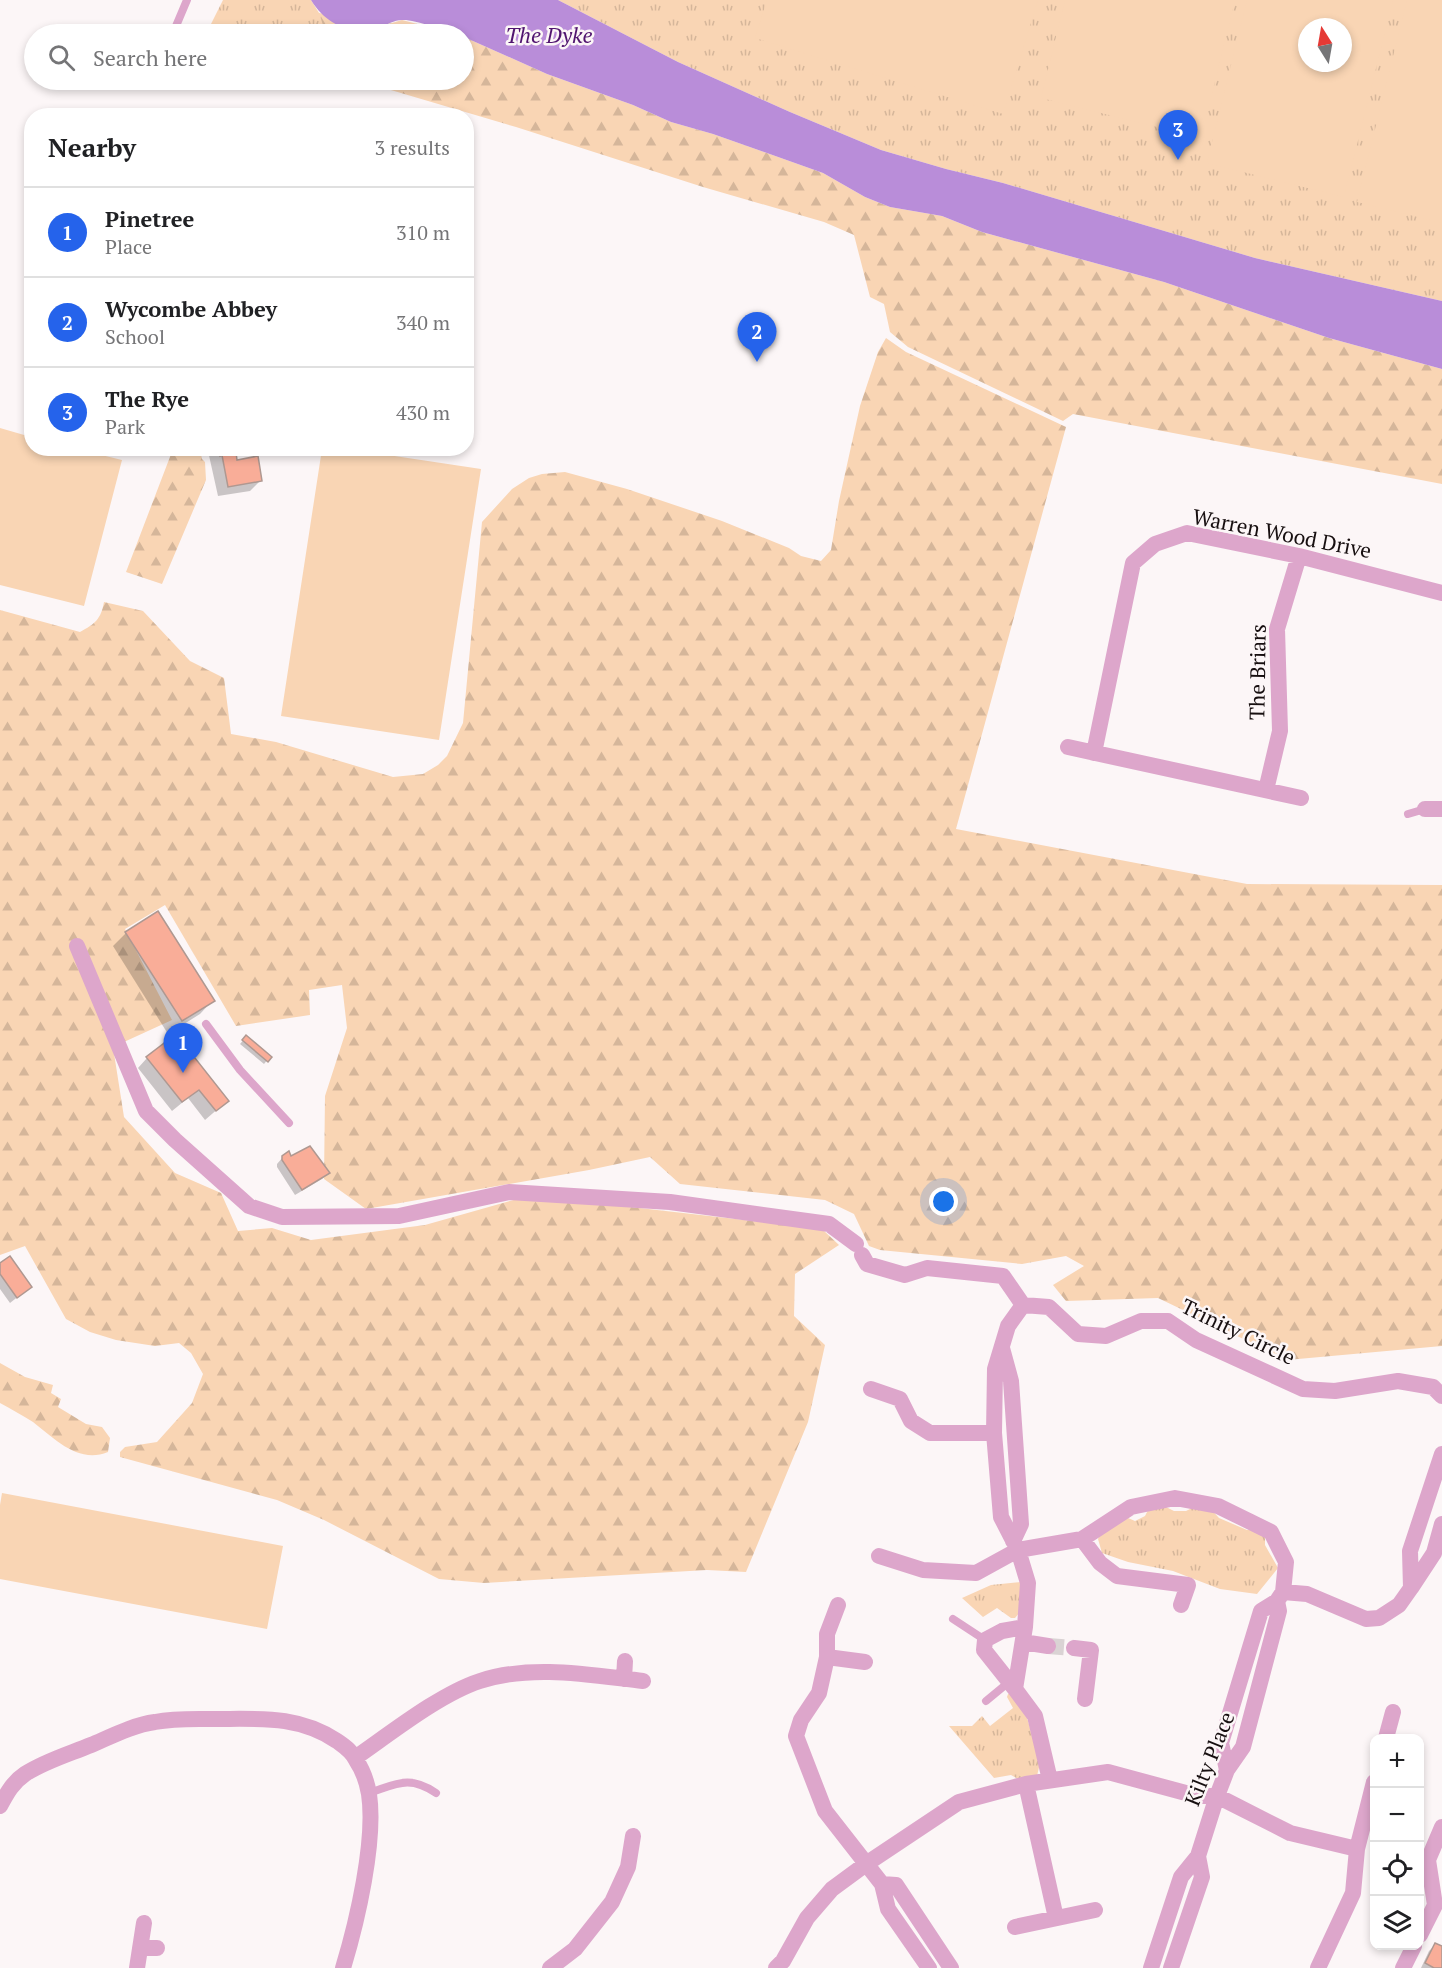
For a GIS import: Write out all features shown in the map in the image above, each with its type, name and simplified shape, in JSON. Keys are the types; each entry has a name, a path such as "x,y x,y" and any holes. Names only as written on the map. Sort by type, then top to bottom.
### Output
{"street":[{"name":"Warren Wood Drive","path":"1094,753 1133,563 1155,544 1187,533 1299,556 1442,593"},
{"name":"The Briars","path":"1266,790 1280,731 1277,629 1299,556"},
{"path":"1068,747 1301,798"},
{"path":"77,946 146,1111 249,1206 282,1217 399,1216 509,1192 659,1201 830,1224 859,1250 867,1264 905,1275 927,1268 1003,1276 1023,1305 1008,1326 995,1368 994,1433 1001,1517 1015,1545 1028,1582 1024,1634 1012,1685"},
{"name":"Trinity Circle","path":"1023,1305 1049,1307 1078,1334 1106,1336 1141,1321 1168,1321 1196,1340 1303,1389 1335,1391 1398,1381 1433,1387 1442,1396"},
{"path":"1002,1347 1011,1381 1022,1524 1015,1545"},
{"path":"871,1389 900,1399 911,1421 930,1433 994,1433"},
{"path":"1411,1588 1410,1551 1442,1454"},
{"name":"Kilty Place","path":"1082,1539 1131,1507 1175,1498 1218,1506 1271,1532 1286,1562 1279,1611 1243,1747 1227,1770 1217,1796 1198,1856 1202,1877 1171,1968"},
{"path":"1280,1596 1307,1594 1366,1619 1379,1618 1399,1605 1411,1588 1434,1553 1442,1524"},
{"path":"879,1557 923,1570 976,1573 1015,1545 1082,1539 1100,1563 1117,1576 1188,1585 1181,1605"},
{"path":"838,1605 826,1634 827,1657 819,1694 801,1720 796,1736 825,1810 882,1884 888,1910 929,1968"},
{"path":"1048,1646 1024,1634 1002,1631 985,1640 984,1650 1035,1716 1050,1780"},
{"path":"1074,1648 1091,1650 1085,1699"},
{"path":"827,1657 865,1662"},
{"path":"624,1679 625,1661"},
{"path":"356,1758 452,1694 479,1681 533,1671 643,1681"},
{"path":"1387,1734 1393,1712"},
{"path":"0,1806 10,1787 24,1775 43,1764 136,1726 172,1720 265,1719 300,1724 319,1730 347,1748 356,1758 369,1793 370,1825 367,1854 344,1968"},
{"path":"776,1968 783,1961 807,1918 832,1889 959,1802 1026,1784 1108,1772 1197,1796 1217,1796 1290,1833 1357,1849"},
{"path":"1026,1784 1056,1918"},
{"path":"1318,1968 1353,1893 1357,1849 1372,1788"},
{"path":"1424,1927 1438,1905 1428,1860 1442,1827"},
{"path":"549,1968 575,1949 612,1902 628,1867 633,1836"},
{"path":"1151,1968 1182,1878 1198,1856"},
{"path":"882,1884 896,1886 951,1968"},
{"path":"1015,1927 1095,1910"},
{"path":"137,1968 149,1948 144,1923"},
{"path":"1403,1968 1412,1950"}],"lane":[{"path":"177,24 187,0"},
{"path":"1408,814 1433,809"},
{"path":"206,1024 240,1070 289,1124"},
{"path":"953,1618 985,1640"},
{"path":"986,1701 1012,1685"},
{"path":"369,1793 408,1781 424,1785 436,1793"}],"green space":[{"path":"223,0 311,0 319,13 391,24 211,24"},
{"path":"558,0 1442,0 1442,301 1255,258 1003,183 946,169 881,150 678,62"},
{"path":"767,0 1038,0 1003,114 755,38"},
{"path":"1065,0 1235,0 1201,138 1041,98"},
{"path":"1247,0 1393,0 1344,197 1207,163"},
{"path":"1407,0 1442,0 1442,223 1357,202"},
{"path":"319,13 336,24 323,24"},
{"path":"402,20 417,24 389,24"},
{"path":"474,41 547,74 633,105 671,122 713,134 823,173 865,197 890,207 942,216 982,232 1164,282 1329,338 1442,369 1442,484 1073,414 1063,421 908,347 890,332 884,304 870,297 854,235 824,222 703,187 474,115 474,108 452,108 391,90 474,90"},
{"path":"886,338 906,352 1066,427 956,829 1247,884 1442,885 1442,1346 1287,1360 1158,1298 1066,1301 1053,1285 1084,1266 1066,1256 1022,1264 880,1250 869,1246 854,1214 825,1200 680,1184 650,1157 589,1170 366,1209 324,1179 325,1096 347,1028 342,985 309,990 310,1015 236,1026 165,905 125,929 172,1020 113,1047 124,1117 175,1173 221,1193 238,1231 272,1228 311,1240 425,1225 517,1199 622,1206 822,1229 839,1245 795,1274 794,1316 825,1345 808,1422 746,1572 707,1570 484,1583 439,1579 324,1520 277,1500 120,1457 120,1452 125,1447 157,1442 192,1403 203,1374 191,1353 179,1343 155,1346 116,1340 90,1332 66,1319 25,1246 0,1255 0,610 80,632 97,620 104,602 143,611 190,661 224,678 231,734 276,742 393,777 423,774 447,756 463,723 482,522 512,489 529,478 542,474 565,472 627,489 722,521 789,548 801,556 821,561 831,550 839,501 860,406 878,352"},
{"path":"0,428 24,435 24,456 106,456 122,460 84,606 0,585"},
{"path":"170,456 201,456 205,462 206,480 162,584 126,572"},
{"path":"321,456 395,456 481,469 439,740 281,716"},
{"path":"0,1363 25,1377 53,1385 51,1393 61,1399 58,1407 86,1424 102,1427 110,1438 108,1452 87,1455 68,1448 33,1422 0,1403"},
{"path":"2,1493 283,1546 267,1629 0,1579"},
{"path":"1162,1505 1174,1511 1186,1511 1198,1505 1210,1508 1219,1518 1247,1530 1265,1534 1265,1545 1278,1568 1257,1594 1220,1589 1173,1571 1128,1562 1102,1553 1098,1539 1101,1532 1128,1518 1135,1521 1145,1516 1148,1510"},
{"path":"1021,1582 1020,1612 1015,1618 1011,1618 997,1608 983,1617 962,1598 991,1585"},
{"path":"1011,1693 1026,1714 1040,1763 1037,1776 1018,1779 1011,1775 994,1778 949,1726 972,1726 982,1716 990,1726 1013,1708 1007,1697"}],"water":[{"name":"The Dyke","path":"311,0 558,0 678,62 881,150 1003,183 1255,258 1442,301 1442,369 1329,338 1164,282 982,232 942,216 890,207 865,197 823,173 713,134 671,122 633,105 547,74 474,41 474,24 424,24 402,20 388,24 336,24 317,9"}],"building":[{"path":"222,456 236,456 237,460 258,456 262,481 228,487"},
{"path":"158,911 215,1001 182,1021 125,932"},
{"path":"176,1034 229,1101 216,1111 199,1090 182,1102 146,1057"},
{"path":"246,1035 272,1057 268,1062 242,1040"},
{"path":"310,1146 330,1173 302,1190 282,1160 282,1156 289,1151 291,1156"},
{"path":"10,1256 32,1287 17,1298 0,1274 0,1263"},
{"path":"1435,1943 1442,1946 1442,1968 1434,1968 1425,1963"}],"tunnel":[{"path":"1048,1646 1074,1648"}],"place":[{"name":"The Rye","path":"1178,160"},
{"name":"Wycombe Abbey","path":"757,362"},
{"name":"Pinetree","path":"183,1073"}]}
